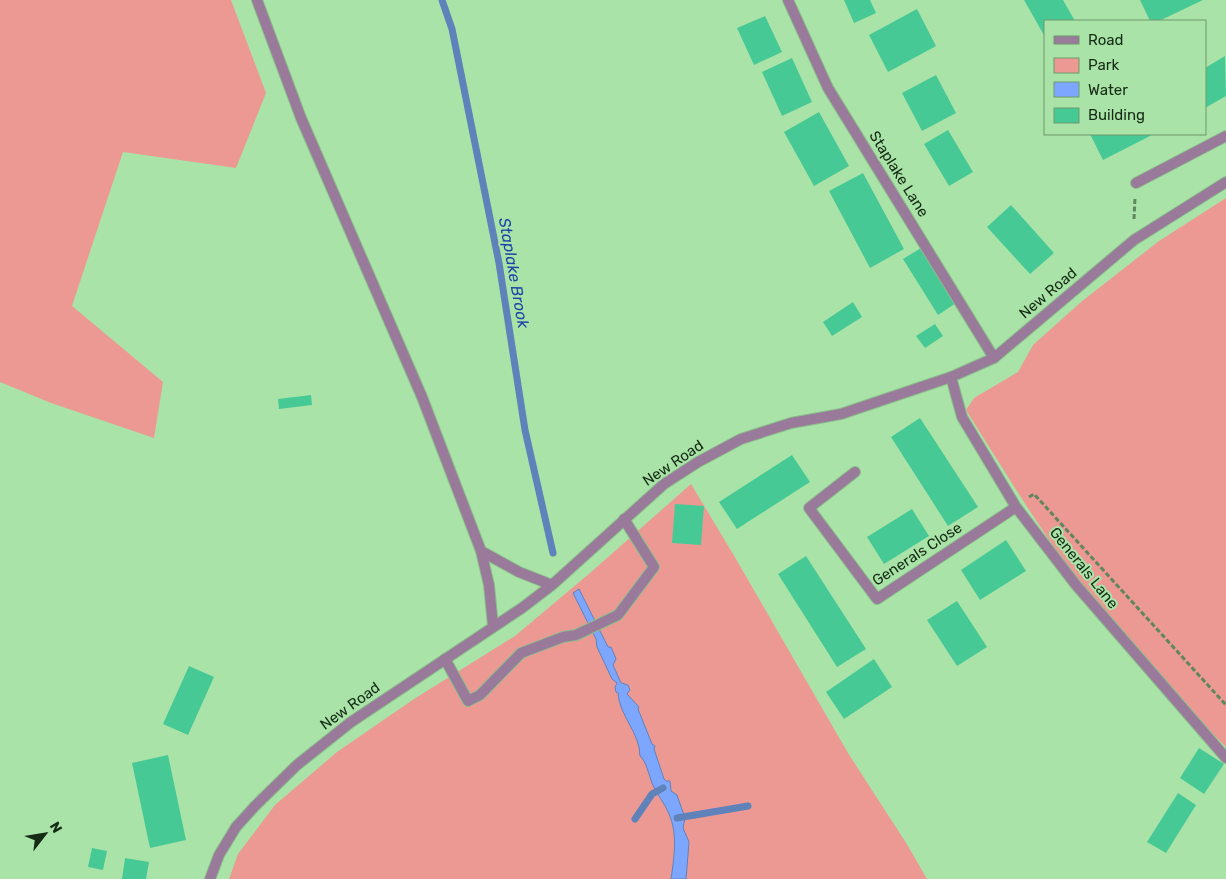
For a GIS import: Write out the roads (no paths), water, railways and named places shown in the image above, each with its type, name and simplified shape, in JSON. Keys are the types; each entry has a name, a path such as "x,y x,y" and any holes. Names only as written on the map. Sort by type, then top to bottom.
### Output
{"street":[{"path":"258,0 301,118 422,397 481,551 490,585 493,626"},
{"name":"Staplake Lane","path":"788,0 828,88 994,358"},
{"path":"1136,182 1226,136"},
{"name":"New Road","path":"210,879 219,855 236,827 297,765 351,722 522,608 552,584 664,484 698,462 741,439 791,423 841,414 951,377 994,358 1134,240 1226,182"},
{"name":"Generals Lane","path":"951,377 962,418 1016,507 1076,584 1226,758"},
{"name":"Generals Close","path":"855,472 809,508 877,599 1016,507"},
{"path":"445,659 468,701 480,695 521,653 585,631 618,615 654,567 624,519"},
{"path":"481,551 519,572 552,584"}],"water":[{"path":"579,589 608,647 611,647 616,659 613,665 621,683 628,685 630,690 627,694 639,707 638,709 652,744 655,746 654,749 664,779 670,781 671,791 677,795 685,818 683,828 689,842 686,879 671,879 674,846 672,822 640,756 637,740 616,692 615,687 617,683 612,679 597,647 596,639 573,593"}],"waterway":[{"name":"Staplake Brook","path":"442,0 452,29 499,263 525,430 553,553"},
{"path":"635,819 652,794 663,788"},
{"path":"677,818 748,806"}]}
